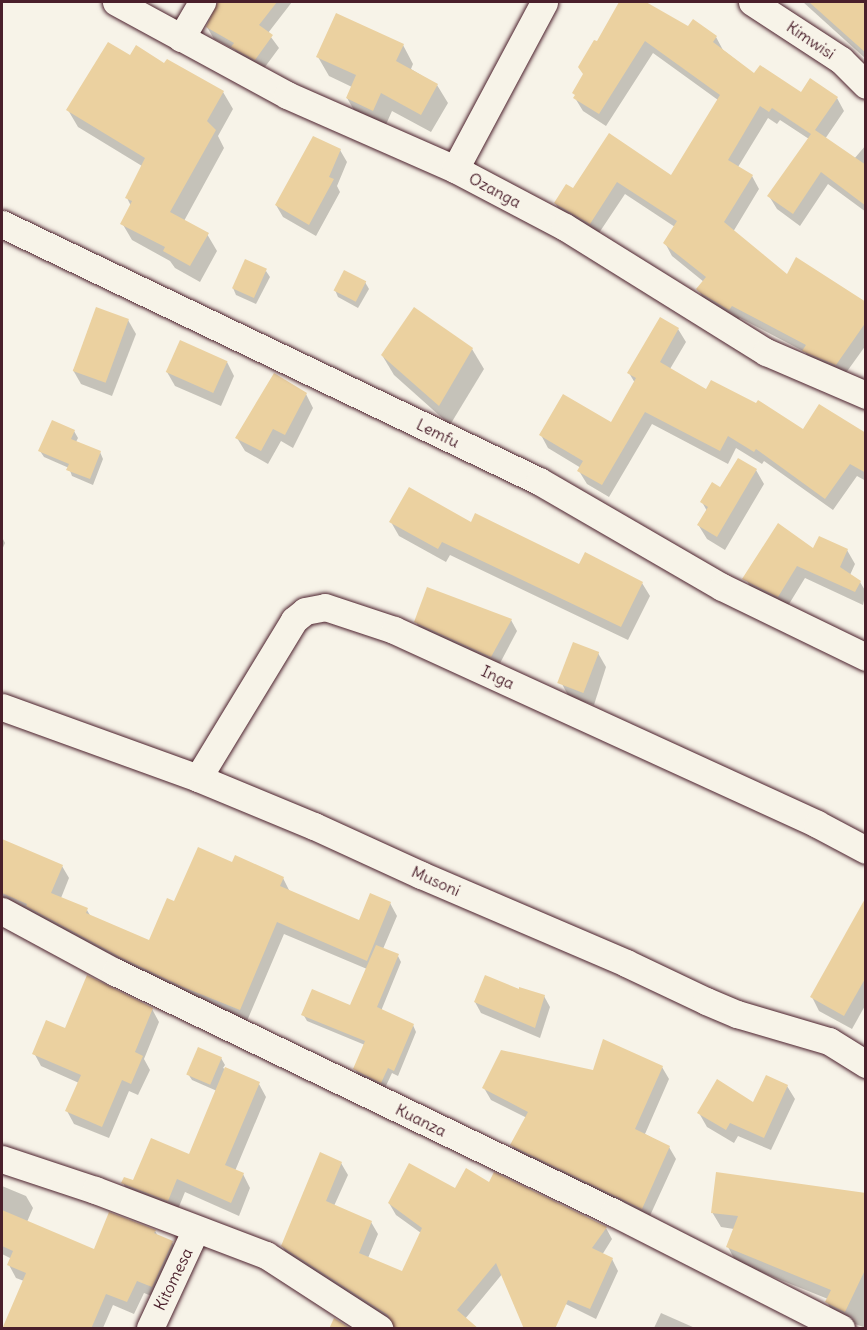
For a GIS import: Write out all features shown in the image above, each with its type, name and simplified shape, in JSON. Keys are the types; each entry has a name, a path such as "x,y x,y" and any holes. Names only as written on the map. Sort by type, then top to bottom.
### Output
{"street":[{"name":"Ozanga","path":"116,2 286,95 455,169 565,227 766,352 866,395"},
{"path":"181,38 202,2"},
{"path":"455,169 544,2"},
{"name":"Kimwisi","path":"752,2 841,60 866,85"},
{"name":"Lemfu","path":"2,224 539,481 722,587 866,657"},
{"name":"Inga","path":"198,778 294,620 305,611 325,607 394,630 806,819 866,850"},
{"name":"Musoni","path":"2,707 198,778 314,826 737,1014 829,1041 866,1064"},
{"name":"Kuanza","path":"2,911 115,972 613,1212 841,1329"},
{"path":"2,1160 95,1190 266,1256 379,1329"},
{"name":"Kitomesa","path":"150,1329 196,1229"}],"building":[{"path":"218,2 277,2 259,25 273,35 255,60 231,47 234,43 206,27"},
{"path":"619,2 646,2 688,26 693,19 717,36 713,42 754,73 760,65 801,92 810,78 838,97 815,130 866,165 866,206 821,172 793,214 767,196 811,134 772,108 769,112 760,106 728,160 753,175 724,222 787,274 796,257 866,302 866,322 836,365 802,351 806,345 732,306 729,310 699,292 696,289 706,277 663,243 677,221 617,182 590,224 554,203 566,184 573,188 609,133 671,175 720,95 645,41 599,114 573,98 575,95 572,93 583,74 578,67 594,40 597,41"},
{"path":"809,2 866,2 866,53"},
{"path":"336,13 404,44 396,61 438,84 421,115 381,93 373,111 346,98 356,75 316,57"},
{"path":"108,42 130,55 136,45 164,63 167,59 224,91 207,121 216,130 170,212 209,233 190,266 163,251 165,247 120,224 132,201 125,198 145,158 66,110"},
{"path":"313,136 341,149 329,177 334,179 309,225 275,205"},
{"path":"245,259 267,269 254,298 232,288"},
{"path":"344,270 366,281 356,302 334,290"},
{"path":"96,307 129,319 106,383 73,371"},
{"path":"414,307 473,348 439,406 381,355"},
{"path":"660,317 679,328 660,362 706,389 711,380 756,403 758,400 803,429 819,404 866,433 866,473 850,464 825,499 756,449 754,452 728,436 720,451 645,412 602,485 577,471 583,461 539,435 563,394 611,422 636,378 627,373"},
{"path":"180,340 228,361 213,393 166,372"},
{"path":"274,373 307,393 285,435 273,429 261,451 235,438"},
{"path":"52,420 75,430 71,439 101,451 90,479 66,470 69,464 38,451"},
{"path":"738,458 757,469 717,537 697,525 708,507 700,502 712,482 720,487"},
{"path":"409,487 471,522 475,513 579,564 585,552 643,582 621,627 442,542 438,549 389,522"},
{"path":"778,523 813,548 819,536 848,549 840,567 861,581 855,592 797,566 778,597 742,579"},
{"path":"427,587 512,619 491,657 414,622"},
{"path":"573,642 599,652 583,693 557,683"},
{"path":"2,839 63,865 51,893 88,908 86,913 149,940 167,898 174,901 198,847 232,862 235,855 284,877 280,886 359,920 370,893 391,902 367,961 277,922 240,1010 183,987 122,958 26,906 27,904 2,893"},
{"path":"866,897 866,977 844,1016 810,997"},
{"path":"376,945 399,954 377,1007 414,1024 394,1071 388,1068 381,1083 353,1069 365,1041 301,1015 312,989 350,1005"},
{"path":"87,975 153,1008 135,1052 143,1056 131,1084 122,1080 102,1127 65,1111 81,1075 32,1054 46,1020 65,1028"},
{"path":"485,975 519,989 519,987 545,995 535,1028 474,1002"},
{"path":"603,1039 663,1066 635,1129 670,1146 642,1209 510,1145 528,1112 482,1088 501,1050 593,1070"},
{"path":"198,1047 222,1057 210,1085 186,1075"},
{"path":"225,1067 260,1082 225,1165 244,1173 231,1203 177,1179 168,1201 121,1183 124,1177 133,1180 151,1138 189,1154"},
{"path":"766,1075 788,1085 764,1138 730,1123 726,1130 697,1113 717,1079 753,1102"},
{"path":"320,1152 342,1162 326,1201 372,1221 359,1253 402,1271 422,1228 388,1203 409,1163 455,1188 466,1168 489,1182 494,1172 607,1227 592,1248 613,1258 590,1309 568,1300 555,1329 524,1329 496,1263 457,1310 479,1329 395,1329 388,1315 281,1246"},
{"path":"716,1172 866,1193 866,1268 845,1312 825,1302 831,1290 726,1247 738,1216 711,1213"},
{"path":"2,1210 94,1249 109,1212 156,1230 154,1233 173,1241 152,1287 137,1281 127,1302 106,1294 91,1329 2,1329 26,1273 7,1265 13,1251 2,1246"},
{"path":"334,1318 351,1329 329,1329"}]}
